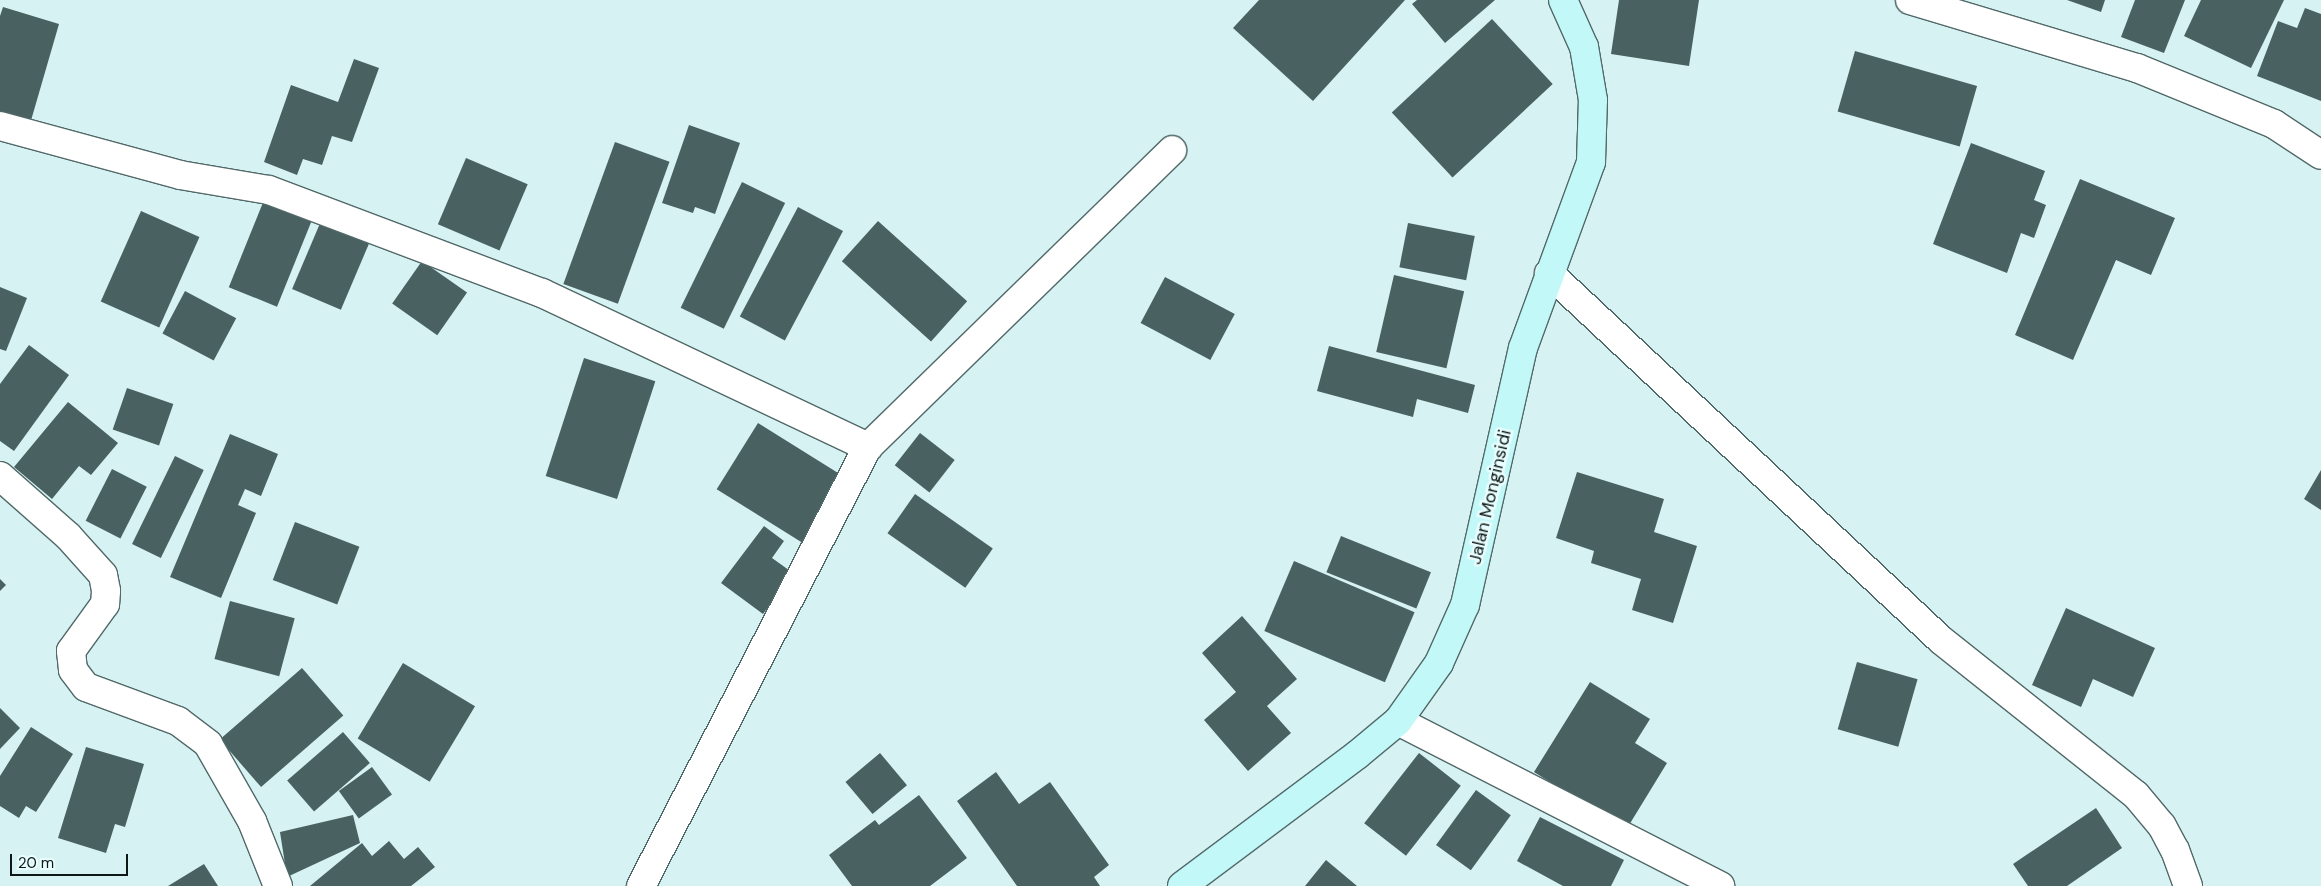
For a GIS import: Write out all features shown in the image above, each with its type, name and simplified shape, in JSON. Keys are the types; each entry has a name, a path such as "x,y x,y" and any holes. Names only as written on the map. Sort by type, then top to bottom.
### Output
{"street":[{"name":"Jalan Monginsidi","path":"1182,886 1357,755 1398,721 1439,663 1465,605 1523,348 1591,162 1593,100 1584,47 1563,0"},
{"path":"1910,0 2137,68 2274,124 2321,155"},
{"path":"0,126 180,175 269,190 542,293 868,447"},
{"path":"641,886 868,447 1172,150"},
{"path":"1549,273 1941,640 2136,794 2162,826 2175,850 2188,886"},
{"path":"0,476 68,536 104,575 105,604 71,650 73,670 86,687 178,721 208,744 252,821 278,886"},
{"path":"1398,721 1720,886"}],"building":[{"path":"1259,0 1405,0 1313,101 1233,28"},
{"path":"1417,0 1495,0 1445,43 1412,4"},
{"path":"1619,0 1699,0 1689,66 1611,54"},
{"path":"2067,0 2105,0 2101,12"},
{"path":"2135,0 2185,0 2164,53 2121,37"},
{"path":"2201,0 2284,0 2251,68 2184,36"},
{"path":"3,7 59,24 30,124 0,115 0,16"},
{"path":"2305,8 2321,14 2321,101 2257,76 2278,21 2297,28"},
{"path":"1492,19 1553,84 1453,178 1392,112"},
{"path":"1855,51 1977,86 1960,147 1838,112"},
{"path":"354,59 379,68 352,142 332,136 322,165 303,159 297,175 264,162 291,85 338,102"},
{"path":"689,125 740,143 715,214 695,207 693,213 662,203"},
{"path":"615,142 670,162 618,304 563,284"},
{"path":"1971,143 2045,171 2034,200 2046,205 2034,238 2021,233 2007,273 1933,244"},
{"path":"466,158 528,184 500,250 438,224"},
{"path":"2080,179 2175,218 2151,275 2116,260 2073,360 2015,335"},
{"path":"742,182 785,203 724,329 681,308"},
{"path":"264,200 312,219 277,307 229,287"},
{"path":"798,207 843,231 785,340 740,316"},
{"path":"141,211 199,237 159,327 101,301"},
{"path":"321,221 370,242 341,310 292,289"},
{"path":"878,221 967,301 931,341 842,261"},
{"path":"1408,223 1475,236 1466,280 1399,267"},
{"path":"422,261 467,293 437,335 392,304"},
{"path":"1394,275 1464,291 1446,368 1376,352"},
{"path":"1165,277 1235,314 1210,360 1141,323"},
{"path":"0,287 27,298 6,351 0,349"},
{"path":"185,291 236,318 214,361 162,333"},
{"path":"29,345 69,375 14,451 0,441 0,384"},
{"path":"1329,346 1475,385 1468,413 1417,399 1413,417 1317,391"},
{"path":"584,358 655,381 617,499 546,476"},
{"path":"127,388 173,404 159,446 113,430"},
{"path":"68,402 118,443 91,475 79,466 52,499 14,467"},
{"path":"758,423 845,477 803,543 717,489"},
{"path":"920,433 955,460 929,492 895,465"},
{"path":"230,434 278,454 261,496 245,489 238,505 256,513 221,598 170,577"},
{"path":"175,456 204,470 161,558 132,544"},
{"path":"112,469 147,487 120,538 86,521"},
{"path":"2321,470 2321,510 2304,499"},
{"path":"1577,472 1664,499 1654,532 1697,546 1673,623 1632,610 1641,579 1591,563 1594,551 1556,538"},
{"path":"915,494 993,548 965,588 887,533"},
{"path":"295,522 359,547 337,605 273,580"},
{"path":"764,526 784,541 772,558 793,573 763,614 721,583"},
{"path":"1341,536 1431,572 1416,608 1326,572"},
{"path":"1294,561 1415,612 1385,682 1264,631"},
{"path":"0,579 6,585 0,591"},
{"path":"230,601 295,618 279,676 214,659"},
{"path":"2066,608 2155,648 2133,697 2093,679 2081,707 2032,685"},
{"path":"1242,616 1297,679 1267,706 1291,733 1248,771 1204,720 1236,692 1202,653"},
{"path":"1857,662 1918,679 1898,747 1838,729"},
{"path":"403,663 475,706 430,782 358,738"},
{"path":"302,668 343,716 261,787 220,740"},
{"path":"1590,682 1650,719 1635,743 1667,763 1626,830 1534,772"},
{"path":"0,708 20,728 0,749"},
{"path":"31,727 73,754 36,812 26,806 19,818 0,806 0,776"},
{"path":"343,732 370,763 314,811 287,781"},
{"path":"86,747 144,764 125,827 115,824 106,853 58,838"},
{"path":"880,753 907,785 873,814 846,782"},
{"path":"1419,753 1461,786 1406,856 1364,823"},
{"path":"372,767 392,795 359,819 339,791"},
{"path":"996,772 1019,804 1050,782 1109,865 1094,877 1100,886 1017,886 957,801"},
{"path":"1476,790 1511,815 1471,870 1436,845"},
{"path":"919,795 967,858 930,886 852,886 829,855 875,820 879,825"},
{"path":"2096,808 2122,848 2067,886 2028,886 2013,864"},
{"path":"353,815 360,843 287,877 280,832"},
{"path":"1540,817 1624,860 1611,886 1563,886 1517,861"},
{"path":"389,841 404,859 418,847 435,867 411,886 310,886 362,843 372,856"},
{"path":"1326,860 1357,886 1305,886"},
{"path":"204,864 218,886 168,886"}]}
